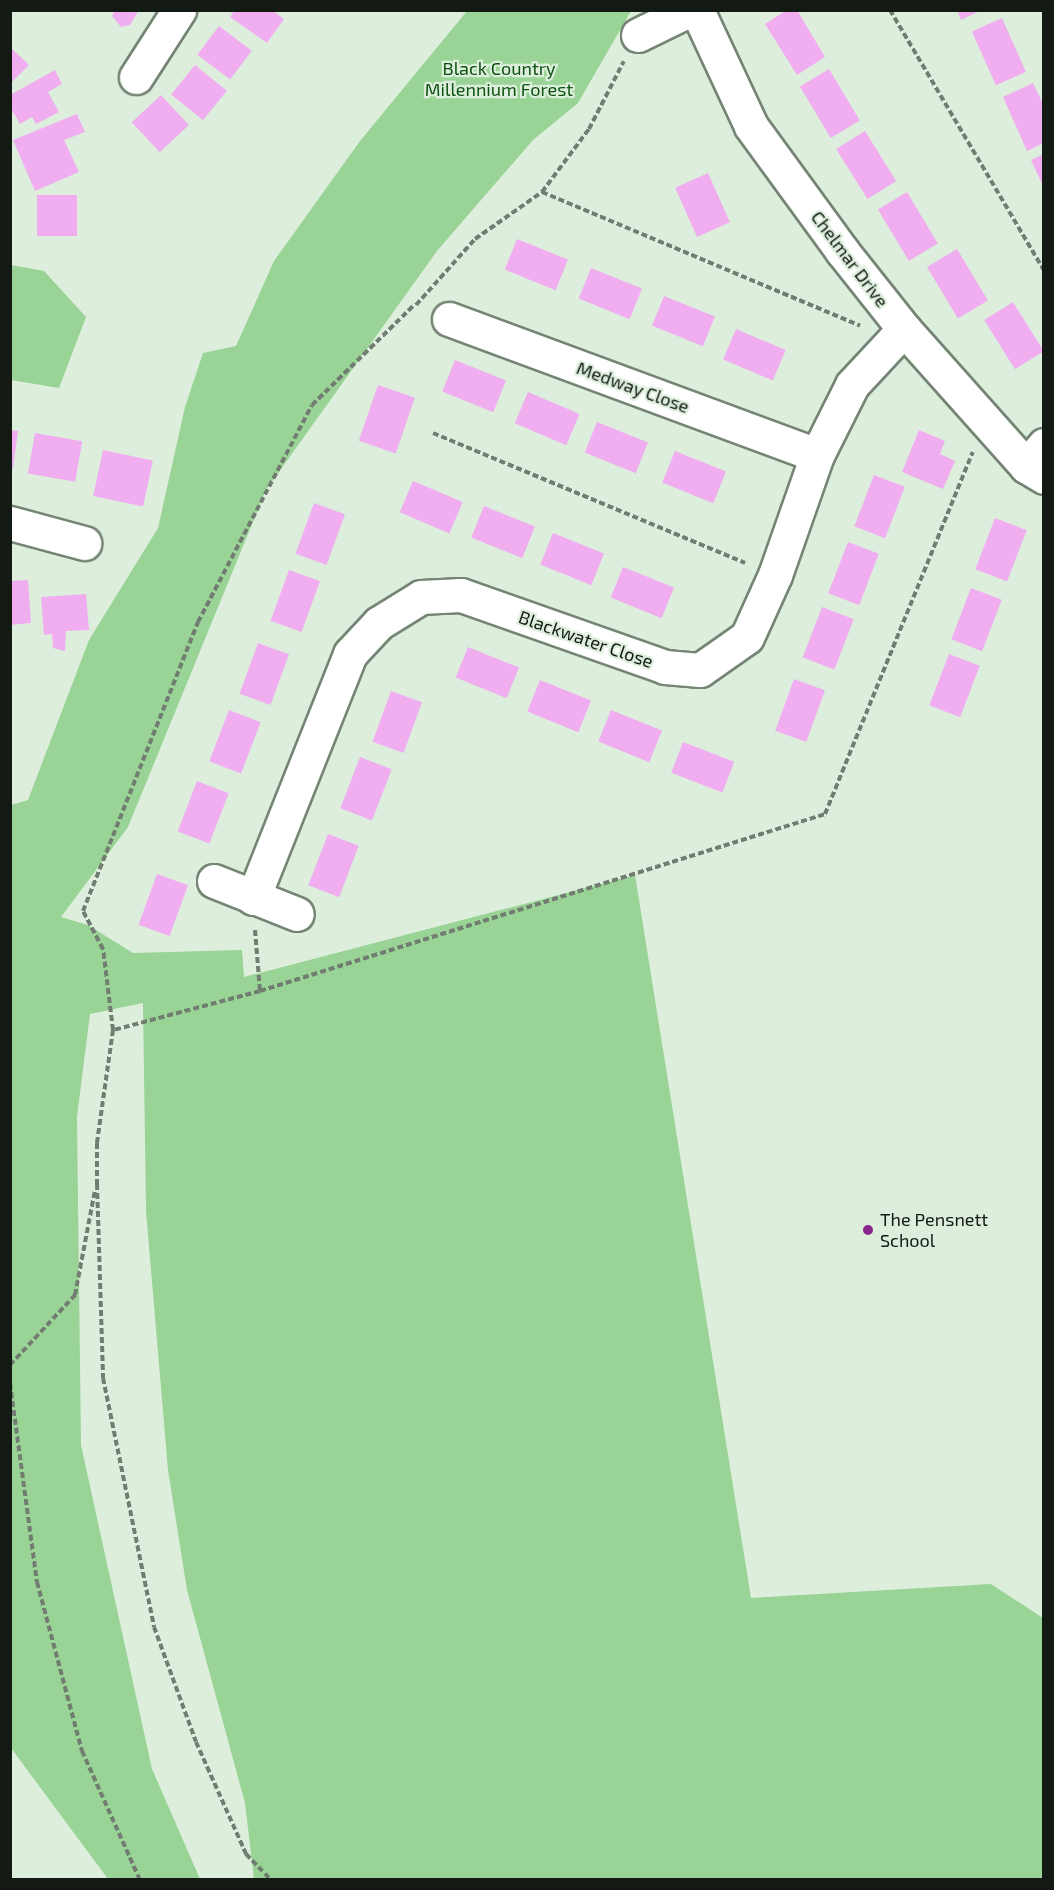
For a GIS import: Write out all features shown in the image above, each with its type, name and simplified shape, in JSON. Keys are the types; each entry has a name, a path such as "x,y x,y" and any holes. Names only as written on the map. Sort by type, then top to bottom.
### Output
{"street":[{"path":"136,76 179,10"},
{"path":"638,35 688,10"},
{"name":"Chelmar Drive","path":"697,10 751,126 899,335 986,419 1038,463"},
{"name":"Medway Close","path":"449,319 817,455"},
{"name":"Blackwater Close","path":"273,905 351,654 379,622 421,597 461,596 665,667 700,670 747,637 775,575 817,455 852,385 899,335"},
{"path":"10,523 84,543"},
{"path":"214,881 273,905"}],"path":[{"path":"890,10 1044,270"},
{"path":"271,1880 246,1854 196,1742 154,1627 103,1378 96,1184 97,1143 113,1030 103,949 83,911 198,622 312,405 415,304 475,239 542,192 589,129 638,35"},
{"path":"542,192 899,335"},
{"path":"415,304 449,319"},
{"path":"113,1030 260,991 825,814 986,419"},
{"path":"433,433 775,575"},
{"path":"260,991 254,931 273,905"},
{"path":"10,1365 75,1295 96,1184"},
{"path":"10,1383 36,1582 82,1752 140,1880"}],"green space":[{"name":"Black Country Millennium Forest","path":"467,11 631,11 578,103 533,140 437,251 266,490 128,827 61,917 88,925 133,953 242,950 244,977 635,875 751,1598 991,1584 1043,1618 1043,1879 254,1879 245,1803 187,1590 168,1470 146,1211 143,1003 90,1014 77,1117 81,1445 152,1769 200,1879 108,1879 11,1748 11,805 28,800 89,640 158,528 185,407 203,353 236,346 274,261 360,141"},
{"path":"11,265 44,271 86,317 59,388 11,380"}],"building":[{"path":"115,10 139,10 130,25 121,27 112,16"},
{"path":"235,10 272,10 284,19 267,43 230,17"},
{"path":"787,10 797,10 825,57 797,75 765,24"},
{"path":"957,10 982,10 961,20"},
{"path":"1002,18 1026,72 996,85 972,31"},
{"path":"219,26 252,51 230,79 197,55"},
{"path":"10,47 29,65 10,84"},
{"path":"195,65 227,91 203,120 171,95"},
{"path":"829,69 860,120 831,138 800,87"},
{"path":"55,70 62,84 48,92 59,112 36,124 32,117 20,124 10,107 10,95"},
{"path":"1033,83 1044,106 1044,143 1027,151 1003,97"},
{"path":"161,95 189,125 160,152 132,122"},
{"path":"77,114 85,132 64,140 79,172 35,191 13,140"},
{"path":"865,131 896,181 867,199 836,149"},
{"path":"1044,154 1044,188 1031,160"},
{"path":"708,173 730,222 697,237 675,188"},
{"path":"907,192 938,243 909,261 878,210"},
{"path":"37,195 77,195 77,236 37,236"},
{"path":"517,239 568,260 556,290 505,270"},
{"path":"957,249 988,300 958,318 927,267"},
{"path":"591,268 642,289 630,319 579,299"},
{"path":"664,296 715,317 703,346 652,326"},
{"path":"1013,302 1044,351 1015,369 984,320"},
{"path":"736,329 786,350 773,380 723,359"},
{"path":"455,360 506,381 493,412 442,392"},
{"path":"378,385 415,398 396,453 359,441"},
{"path":"528,392 580,414 566,445 515,423"},
{"path":"597,422 648,443 636,473 585,453"},
{"path":"10,430 18,431 13,469 10,469"},
{"path":"919,430 945,441 940,454 955,461 943,489 902,472"},
{"path":"35,433 82,441 75,482 28,473"},
{"path":"103,450 153,461 143,507 93,496"},
{"path":"675,451 726,472 713,503 662,483"},
{"path":"874,475 905,487 885,538 854,526"},
{"path":"413,481 463,502 449,533 400,512"},
{"path":"314,503 345,514 327,565 296,554"},
{"path":"484,506 535,527 522,558 471,538"},
{"path":"995,518 1027,530 1007,582 975,569"},
{"path":"553,533 604,554 591,585 540,565"},
{"path":"848,542 879,554 859,605 828,593"},
{"path":"623,567 674,588 662,618 611,598"},
{"path":"289,570 320,581 302,632 271,621"},
{"path":"28,580 31,623 10,625 10,581"},
{"path":"971,588 1002,600 982,651 951,639"},
{"path":"86,594 89,630 66,631 65,651 53,648 52,634 44,635 41,597"},
{"path":"822,607 854,619 834,670 803,657"},
{"path":"258,643 289,654 271,705 240,694"},
{"path":"468,647 519,668 507,698 456,678"},
{"path":"949,654 980,666 960,717 929,705"},
{"path":"794,679 825,690 806,742 775,731"},
{"path":"540,680 591,701 578,732 527,712"},
{"path":"391,691 422,702 404,753 373,742"},
{"path":"229,710 261,722 241,774 209,761"},
{"path":"611,710 662,731 649,762 598,742"},
{"path":"683,742 734,762 723,793 671,773"},
{"path":"360,757 392,769 372,821 340,808"},
{"path":"197,781 229,793 209,844 178,831"},
{"path":"328,834 359,846 339,897 308,885"},
{"path":"157,874 188,885 170,936 139,925"}],"place":[{"name":"The Pensnett School","path":"868,1230"}]}
